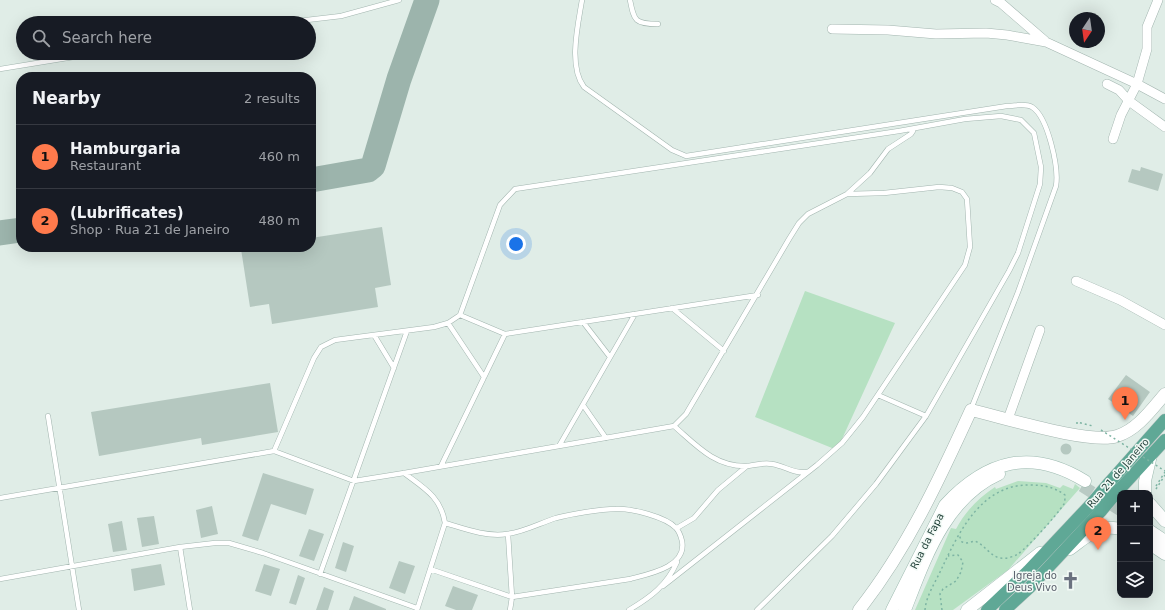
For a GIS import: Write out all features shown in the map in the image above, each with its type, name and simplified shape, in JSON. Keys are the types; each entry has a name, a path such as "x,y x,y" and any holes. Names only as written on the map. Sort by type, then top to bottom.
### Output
{"main road":[{"name":"Rua 21 de Janeiro","path":"971,410 1080,436 1108,438 1118,436 1128,430 1165,394"},
{"path":"859,610 890,569 907,540 945,468 971,410"},
{"name":"Rua 21 de Janeiro","path":"987,610 1028,571 1056,541 1097,507 1165,420"},
{"name":"Rua 21 de Janeiro","path":"1113,487 1151,455 1165,440"},
{"path":"1145,490 1145,481 1151,455"},
{"name":"Rua da Fapa","path":"892,610 946,505 958,491 980,474 999,466 1027,462 1057,467 1083,483 1050,471 1021,468 1000,473 980,484 961,500 940,532 905,610"},
{"path":"1005,610 1053,562 1097,507"},
{"path":"1153,507 1165,521"},
{"path":"1151,526 1165,536"},
{"path":"1053,562 1096,531 1106,528 1117,529"},
{"path":"1153,533 1165,541"},
{"path":"967,610 1056,541"},
{"path":"1153,546 1165,554"}],"street":[{"path":"1113,140 1122,115 1138,84 1147,49 1147,27 1158,0"},
{"path":"999,1 1046,42"},
{"path":"832,29 888,30 936,34 986,33 1046,42 1138,84 1165,99"},
{"path":"1107,84 1119,90 1129,100 1165,127"},
{"path":"1076,281 1120,300 1165,325"},
{"path":"1008,419 1040,330"}],"lane":[{"path":"316,19 341,16 399,0"},
{"path":"582,0 575,66 579,80 584,86 668,147 686,156 1007,106 1030,106 1038,111 1046,128 1057,172 1056,186 1018,292 971,410"},
{"path":"630,0 634,18 638,22 658,24"},
{"path":"0,69 55,60"},
{"path":"274,451 314,358 321,347 335,340 434,327 448,323 460,315 500,205 515,189 911,129 965,119 1006,116 1021,120 1034,133 1041,167 1040,184 1018,253 926,416 876,484 832,536 757,610"},
{"path":"0,498 274,451 354,481 404,474 441,466 674,426 686,414 758,295 799,223 808,214 847,194 870,173 888,149 911,134 913,131 911,129"},
{"path":"629,610 647,599 808,472 842,443 878,395 965,265 970,247 967,199 962,192 952,188 939,187 884,193 847,194"},
{"path":"460,315 504,334 758,295"},
{"path":"672,308 724,351"},
{"path":"559,446 635,314"},
{"path":"583,322 610,357"},
{"path":"448,323 484,378"},
{"path":"320,574 407,331"},
{"path":"441,466 504,334"},
{"path":"374,335 394,368"},
{"path":"878,395 926,416"},
{"path":"583,405 606,438"},
{"path":"48,416 79,610"},
{"path":"674,426 713,459 728,465 747,466 761,462 772,464 793,472 808,472"},
{"path":"676,528 694,518 718,490 747,466"},
{"path":"0,579 72,568 180,548 216,543 229,543 242,546 417,609 445,523 443,511 434,497 404,474"},
{"path":"445,523 478,533 508,534 557,518 616,509 641,512 668,522 676,528 681,537 684,549 672,574 663,586"},
{"path":"508,534 512,598 510,610"},
{"path":"180,548 190,610"},
{"path":"430,568 512,598 630,579 648,574 677,562"}],"path":[{"path":"1101,430 1165,472 1153,490 1155,491 1165,475"},
{"path":"925,610 929,596 948,556 959,535 967,521 978,508 998,492 1010,486 1049,486 1065,495 1064,503 1043,528 1021,551 1011,557 1000,558 993,556 983,544 976,541 967,543 962,542 959,535"},
{"path":"942,610 940,594 943,589 956,581 961,572 963,562 958,555 948,556"}],"green space":[{"path":"805,291 895,323 837,450 755,417"},
{"path":"1018,481 1046,483 1060,488 1063,485 1073,489 1075,484 1080,488 1008,570 953,610 915,610 951,528 956,529 972,506 989,491 995,487 996,489"}],"building":[{"path":"1141,167 1163,174 1158,191 1128,182 1132,169 1140,171"},
{"path":"382,227 391,285 375,288 378,307 272,324 269,304 250,307 241,252 316,252 316,237"},
{"path":"1126,375 1150,392 1133,416 1108,399"},
{"path":"270,383 278,432 202,445 201,438 99,456 91,412"},
{"path":"1066,443 1070,445 1072,449 1070,453 1066,455 1062,453 1060,449 1062,445"},
{"path":"263,473 314,489 306,515 271,504 258,541 242,536"},
{"path":"212,506 218,534 201,538 196,510"},
{"path":"154,516 159,544 142,547 137,518"},
{"path":"122,521 127,550 113,552 108,524"},
{"path":"309,529 324,534 314,561 299,556"},
{"path":"343,542 354,546 346,572 335,568"},
{"path":"399,561 415,566 405,594 389,588"},
{"path":"161,564 165,585 134,591 131,569"},
{"path":"264,564 280,569 271,596 255,591"},
{"path":"298,575 305,578 296,605 289,603"},
{"path":"453,586 478,595 472,610 456,610 445,606"},
{"path":"324,587 334,591 328,610 316,610"},
{"path":"354,596 386,609 386,610 349,610"}],"taxiway":[{"path":"316,179 368,170 373,166 399,79 427,0"},
{"path":"0,233 16,231"}],"tunnel":[{"path":"1082,486 1117,508"}],"place":[{"name":"Hamburgaria","path":"1125,420"},
{"name":"(Lubrificates)","path":"1098,550"},
{"name":"Igreja do Deus Vivo","path":"1070,581"}]}
